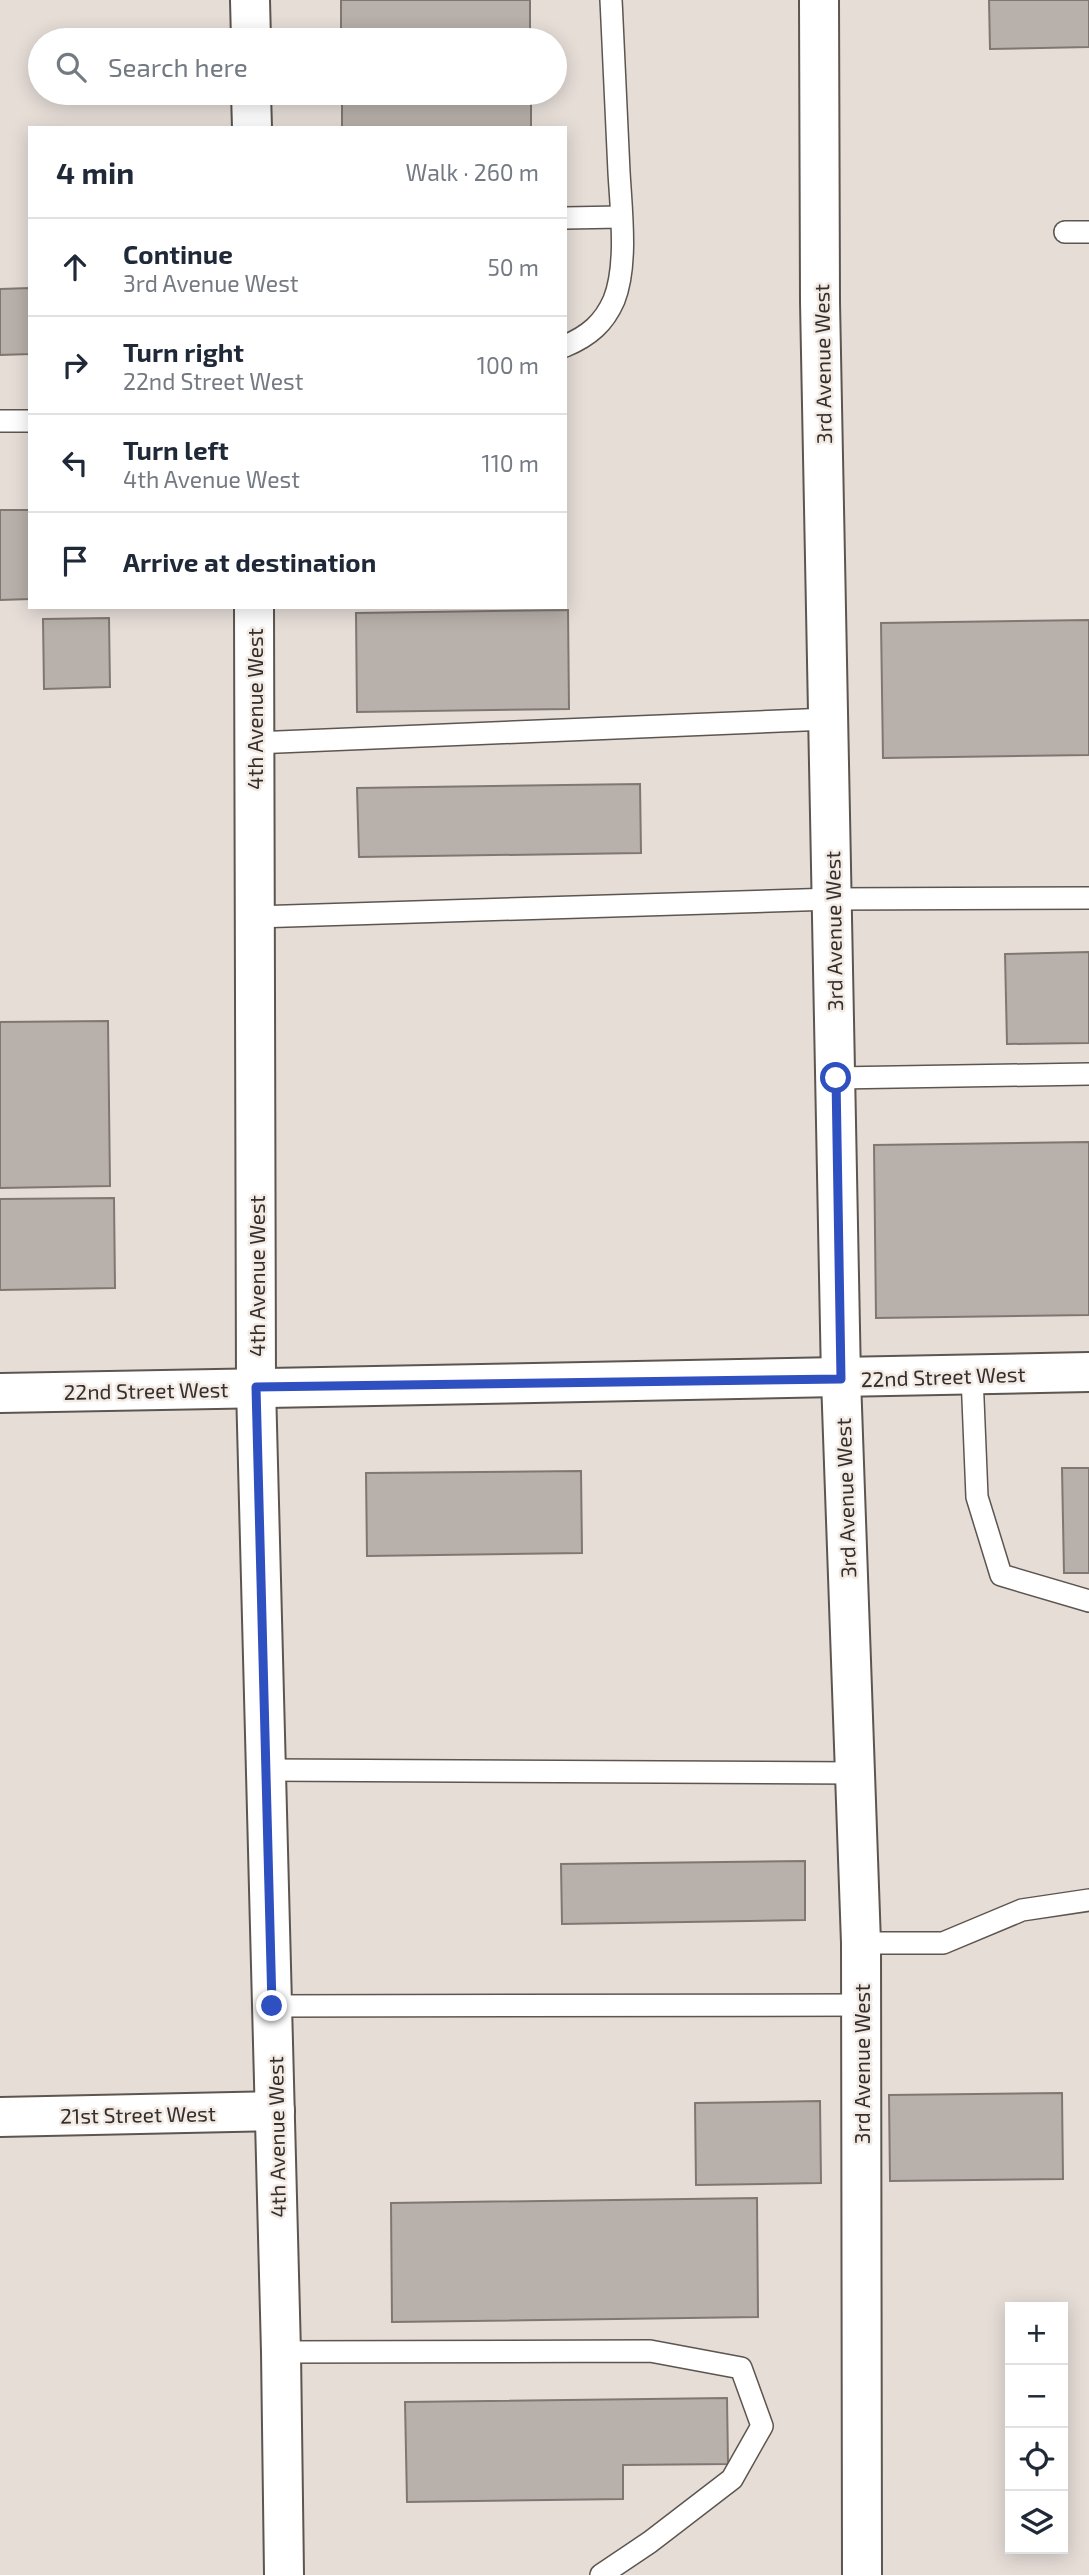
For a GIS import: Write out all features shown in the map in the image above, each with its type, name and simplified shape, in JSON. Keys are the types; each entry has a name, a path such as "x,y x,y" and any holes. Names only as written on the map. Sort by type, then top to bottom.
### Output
{"street":[{"path":"250,0 251,28"},
{"name":"3rd Avenue West","path":"819,0 820,302 841,1379 861,1943 862,2575"},
{"path":"251,105 251,126"},
{"name":"4th Avenue West","path":"254,609 256,1387 281,2352 284,2575"},
{"name":"22nd Street West","path":"0,1393 841,1379 1089,1372"},
{"name":"21st Street West","path":"0,2117 275,2111"}],"lane":[{"path":"567,345 582,339 603,322 615,297 621,264 611,0"},
{"path":"567,218 621,217"},
{"path":"1065,232 1089,232"},
{"path":"0,421 28,421"},
{"path":"254,743 828,719"},
{"path":"255,917 833,900 1089,898"},
{"path":"836,1078 1089,1074"},
{"path":"972,1375 977,1497 1002,1576 1089,1601"},
{"path":"266,1770 856,1773"},
{"path":"861,1943 943,1943 1022,1910 1089,1900"},
{"path":"272,2006 861,2005"},
{"path":"281,2352 650,2351 741,2368 762,2426 732,2479 650,2542 601,2575"}],"building":[{"path":"341,0 530,0 530,28 341,28"},
{"path":"989,0 1089,0 1089,47 990,49"},
{"path":"342,105 531,105 531,126 342,126"},
{"path":"28,288 28,354 0,355 0,289"},
{"path":"0,510 28,510 28,599 0,600"},
{"path":"568,610 569,709 357,712 356,613"},
{"path":"109,618 110,687 44,689 43,619"},
{"path":"1089,620 1089,755 883,758 881,623"},
{"path":"640,784 641,853 359,857 357,788"},
{"path":"1089,952 1089,1043 1007,1044 1005,954"},
{"path":"108,1021 110,1186 0,1188 0,1022"},
{"path":"1089,1142 1089,1315 876,1318 874,1145"},
{"path":"114,1198 115,1288 0,1290 0,1199"},
{"path":"1062,1468 1089,1468 1089,1573 1064,1573"},
{"path":"581,1471 582,1553 367,1556 366,1473"},
{"path":"805,1861 805,1920 562,1924 561,1864"},
{"path":"1062,2093 1063,2179 890,2181 889,2095"},
{"path":"820,2101 821,2183 696,2185 695,2103"},
{"path":"757,2198 758,2317 392,2322 391,2203"},
{"path":"727,2398 728,2464 623,2465 623,2499 407,2502 405,2402"}],"route":[{"path":"272,2006 256,1387 841,1379 836,1078"}]}
